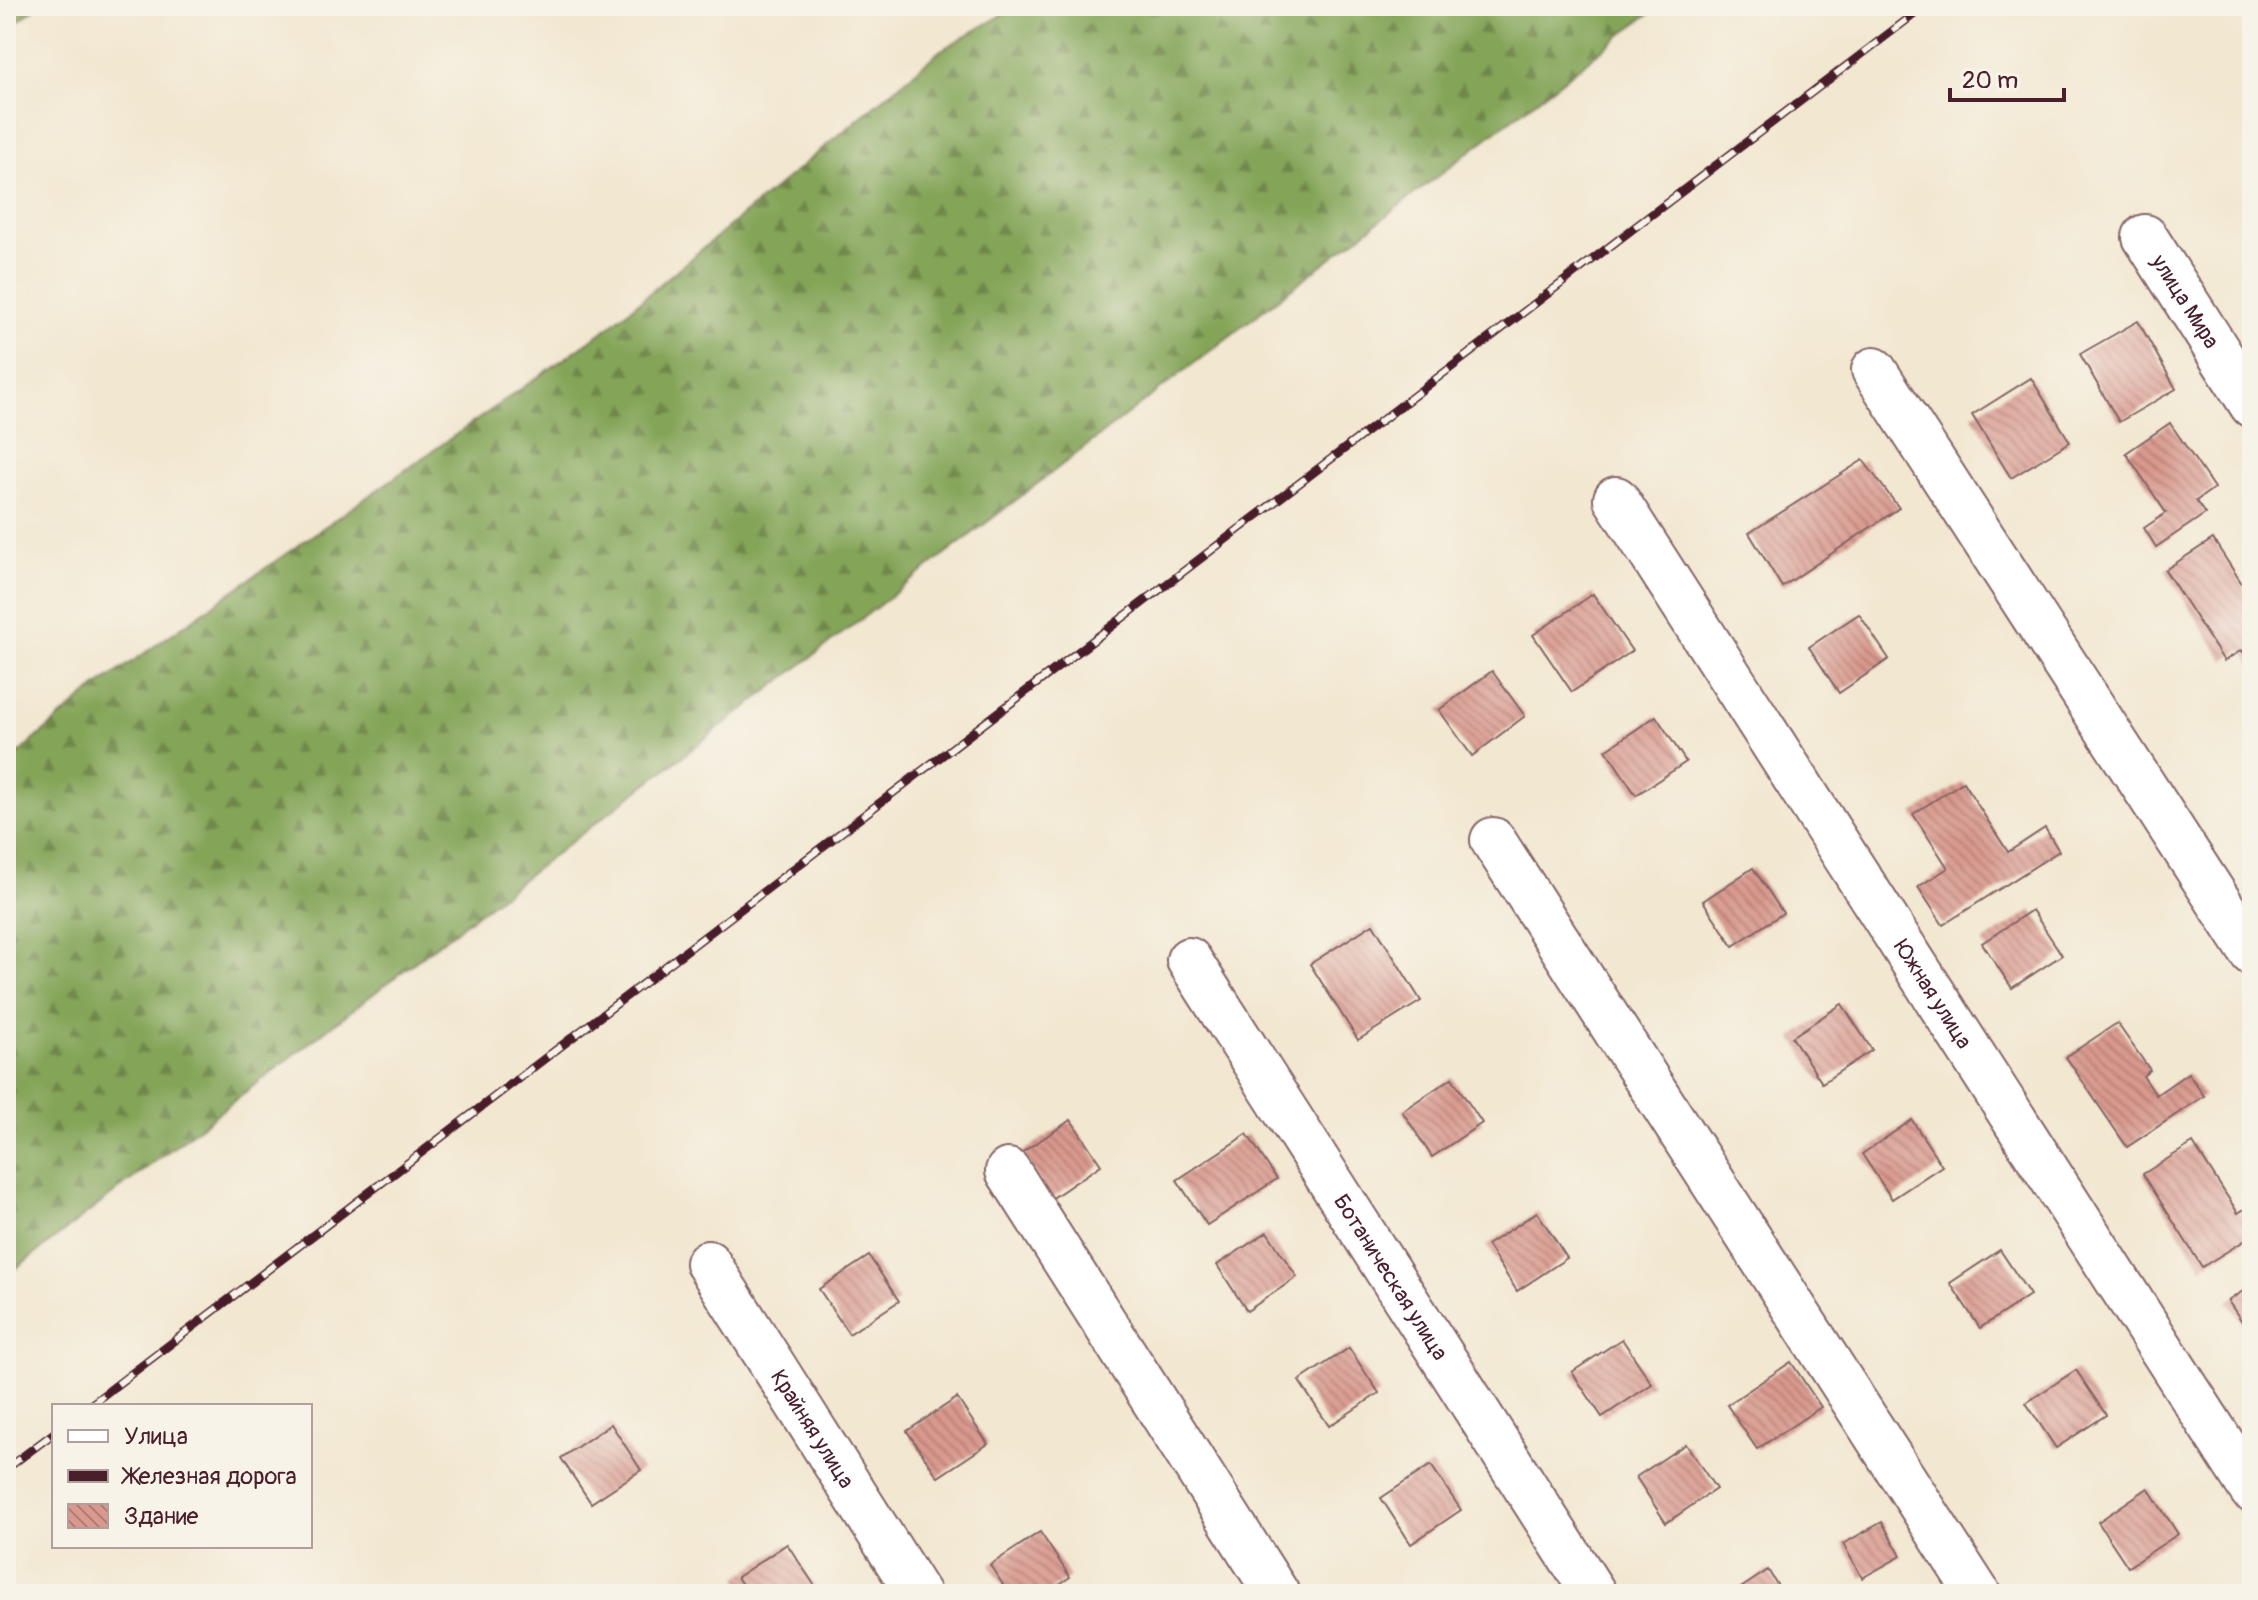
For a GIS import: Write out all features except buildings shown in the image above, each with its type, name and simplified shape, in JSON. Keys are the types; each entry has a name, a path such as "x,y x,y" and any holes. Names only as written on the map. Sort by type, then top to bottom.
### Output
{"street":[{"name":"улица Мира","path":"2145,237 2252,405"},
{"path":"1874,370 2252,953"},
{"name":"Южная улица","path":"1616,499 2252,1490"},
{"path":"1493,840 1978,1594"},
{"name":"Ботаническая улица","path":"1189,960 1594,1594"},
{"path":"1008,1171 1277,1594"},
{"name":"Крайняя улица","path":"708,1263 918,1594"}],"green space":[{"path":"6,6 38,6 6,31"},
{"path":"1018,6 1659,6 6,1276 6,764 95,688 605,330 941,50"}],"railway":[{"path":"92,1404 1925,6"},
{"path":"6,1469 52,1434"}]}
